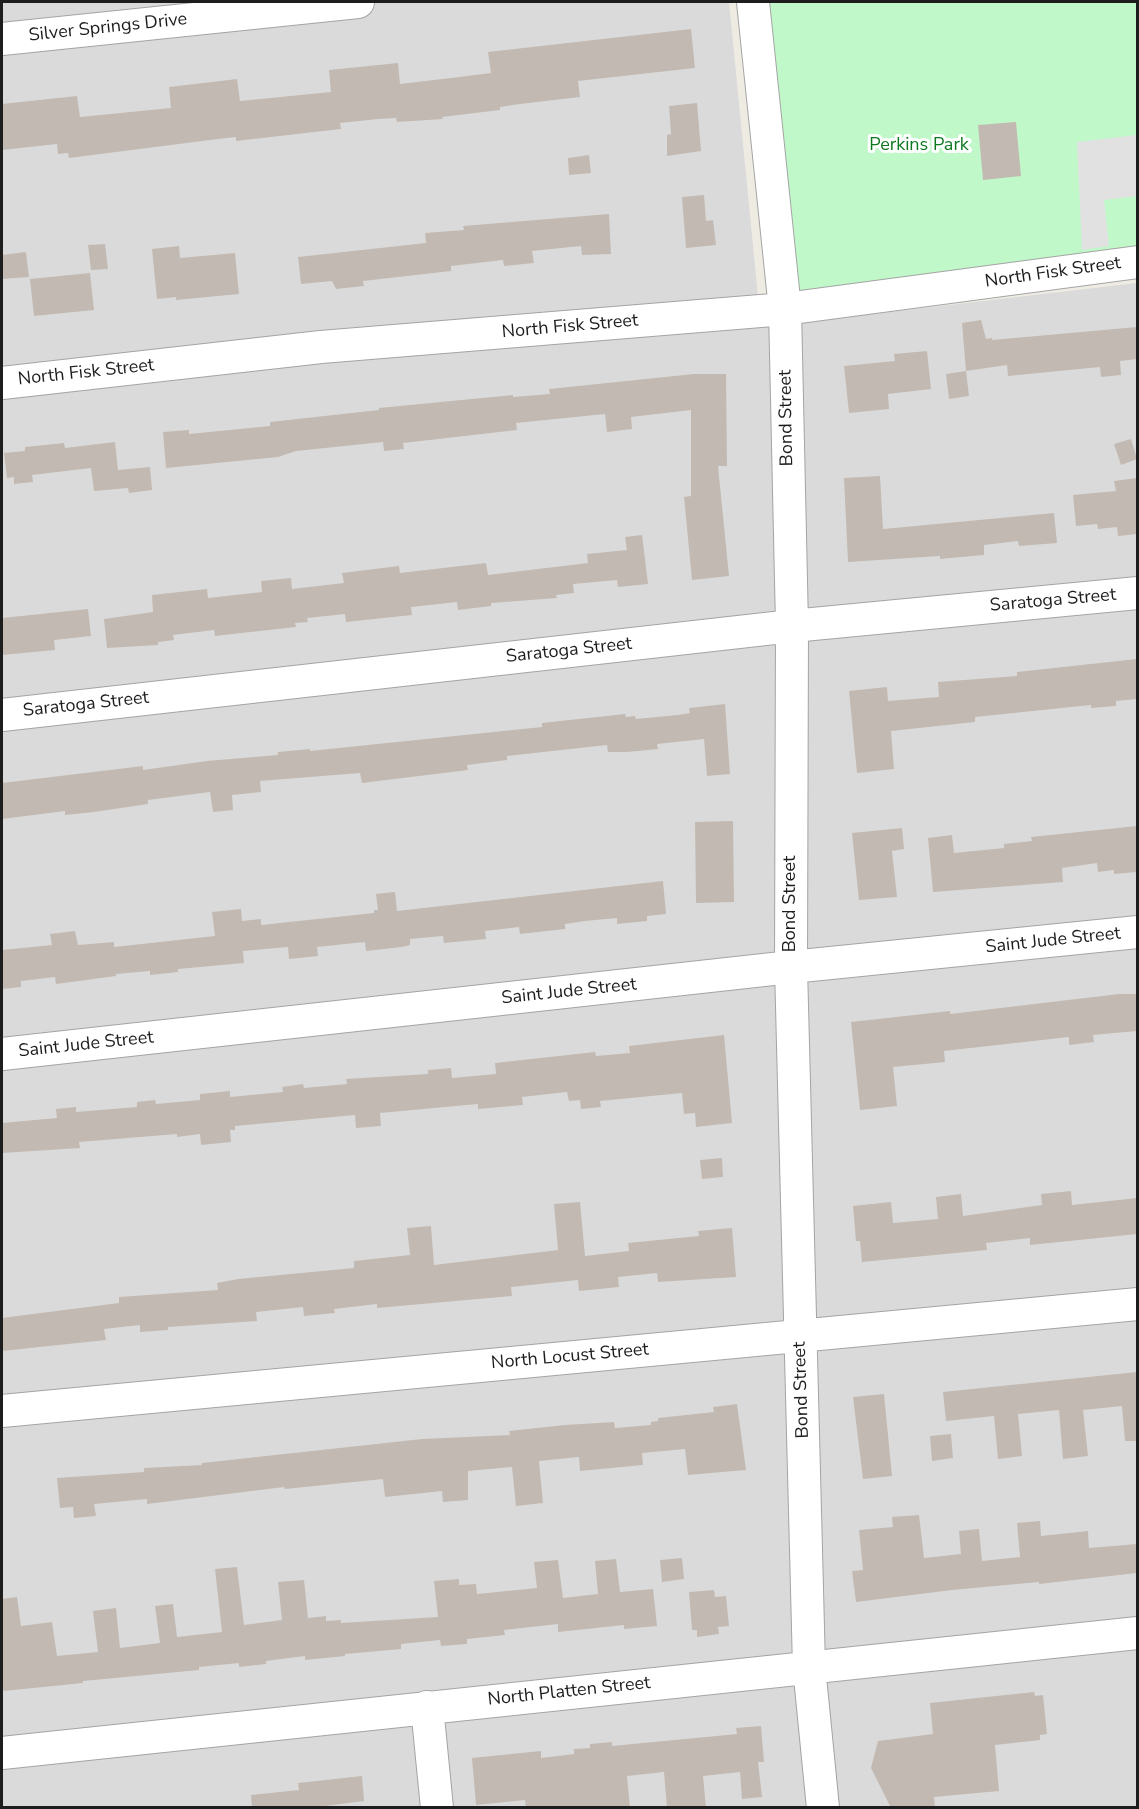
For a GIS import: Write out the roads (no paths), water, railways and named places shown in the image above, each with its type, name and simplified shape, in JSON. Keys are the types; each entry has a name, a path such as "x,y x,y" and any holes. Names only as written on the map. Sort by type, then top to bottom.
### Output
{"street":[{"name":"Silver Springs Drive","path":"2,39 358,2"},
{"name":"Bond Street","path":"753,2 785,309 792,626 791,967 800,1336 809,1667 823,1808"},
{"name":"North Fisk Street","path":"2,383 321,346 785,309 1137,262"},
{"name":"Saratoga Street","path":"2,715 792,626 1137,593"},
{"name":"Saint Jude Street","path":"2,1054 791,967 1137,932"},
{"name":"North Locust Street","path":"2,1411 1137,1304"},
{"name":"North Platten Street","path":"2,1753 1137,1633"},
{"path":"427,1707 437,1808"}],"park label":[{"name":"Perkins Park","path":"919,146"}]}
